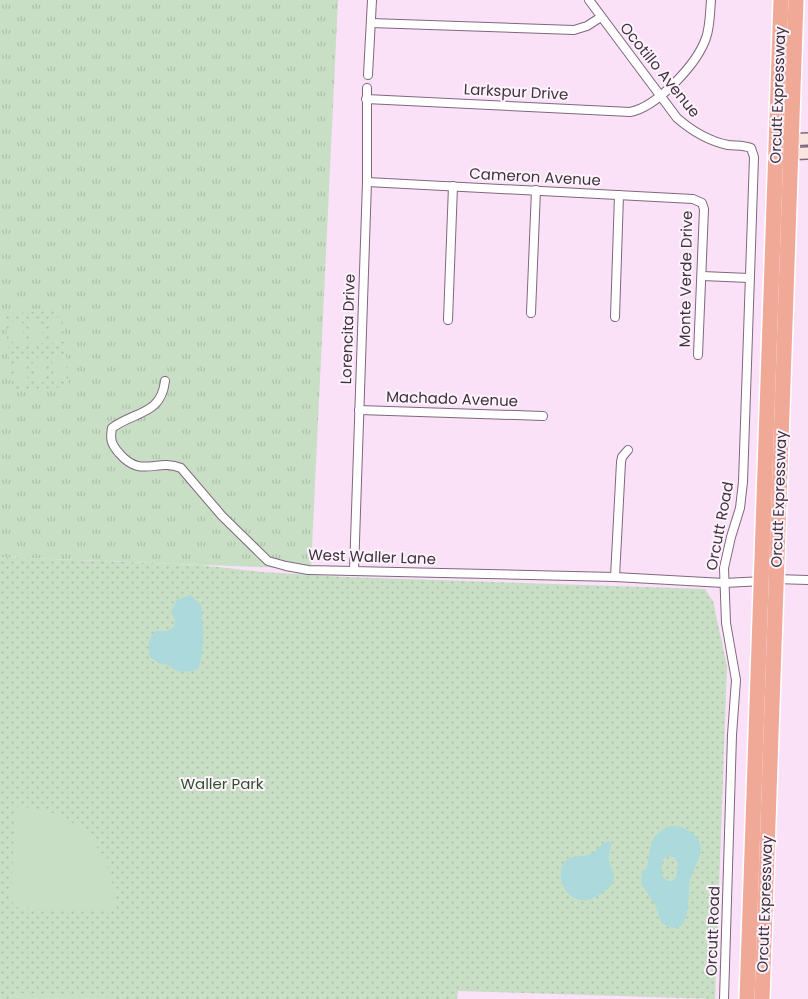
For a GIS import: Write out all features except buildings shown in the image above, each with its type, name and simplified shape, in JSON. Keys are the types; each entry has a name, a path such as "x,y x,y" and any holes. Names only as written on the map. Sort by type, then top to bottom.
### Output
{"highway":[{"name":"Orcutt Expressway","path":"782,0 784,147"},
{"name":"Orcutt Expressway","path":"747,999 769,580 784,147 796,0"},
{"name":"Orcutt Expressway","path":"762,999 769,580"}],"street":[{"path":"368,75 372,0"},
{"name":"Ocotillo Avenue","path":"588,0 677,118 693,132 710,139 729,145 744,145 751,148"},
{"name":"Larkspur Drive","path":"366,99 630,112 645,106 659,96 685,72 698,56 707,35 711,0"},
{"path":"371,23 574,30 587,26 601,17"},
{"name":"Lorencita Drive","path":"354,571 367,182 367,88"},
{"path":"784,147 808,139"},
{"path":"784,147 808,153"},
{"name":"Orcutt Road","path":"724,999 732,735 736,680 726,623 724,568 740,508 743,482 754,157 751,148"},
{"name":"Cameron Avenue","path":"367,182 694,199 702,203"},
{"path":"448,320 453,186"},
{"path":"531,313 536,190"},
{"path":"615,317 619,195"},
{"name":"Monte Verde Drive","path":"698,355 704,209 702,203"},
{"path":"702,276 750,278"},
{"name":"West Waller Lane","path":"165,381 160,401 139,416 121,421 112,428 112,445 122,457 136,466 146,468 162,465 181,468 222,516 268,561 308,570 615,576 724,583 808,580"},
{"name":"Machado Avenue","path":"360,410 543,416"},
{"path":"615,576 621,462 622,457 628,450"}],"green space":[{"path":"0,0 338,0 311,569 0,557"},
{"path":"58,310 62,314 69,384 66,387 16,391 12,388 5,318 9,314"},
{"path":"60,317 63,342 51,343 48,318"},
{"path":"41,319 44,343 32,345 29,320"},
{"path":"22,320 24,345 13,346 10,322"},
{"path":"64,356 66,381 54,382 52,357"},
{"path":"44,357 46,382 35,383 32,358"},
{"path":"26,359 28,384 16,385 14,360"},
{"name":"Waller Park","path":"0,557 200,565 262,572 345,577 705,589 713,601 727,666 715,999 458,991 457,999 0,999"},
{"path":"15,807 37,809 56,815 74,824 88,836 100,851 108,869 113,889 115,911 18,908 11,901"},
{"path":"13,994 111,997 111,999 7,999"}],"shaded area":[{"path":"190,595 201,605 203,648 197,670 182,672 175,670 169,665 160,664 150,657 149,643 155,631 167,631 174,627 175,619 171,612 177,600"},
{"path":"672,826 688,830 697,838 701,849 690,880 686,915 679,927 671,927 661,922 656,906 641,883 642,872 647,867 654,837 665,828","holes":["667,856 674,857 678,863 676,877 673,881 668,881 662,874 663,859"]},
{"path":"609,841 611,843 609,862 614,875 613,881 607,889 592,899 582,900 574,898 567,892 563,884 561,868 568,859 590,854"}]}
